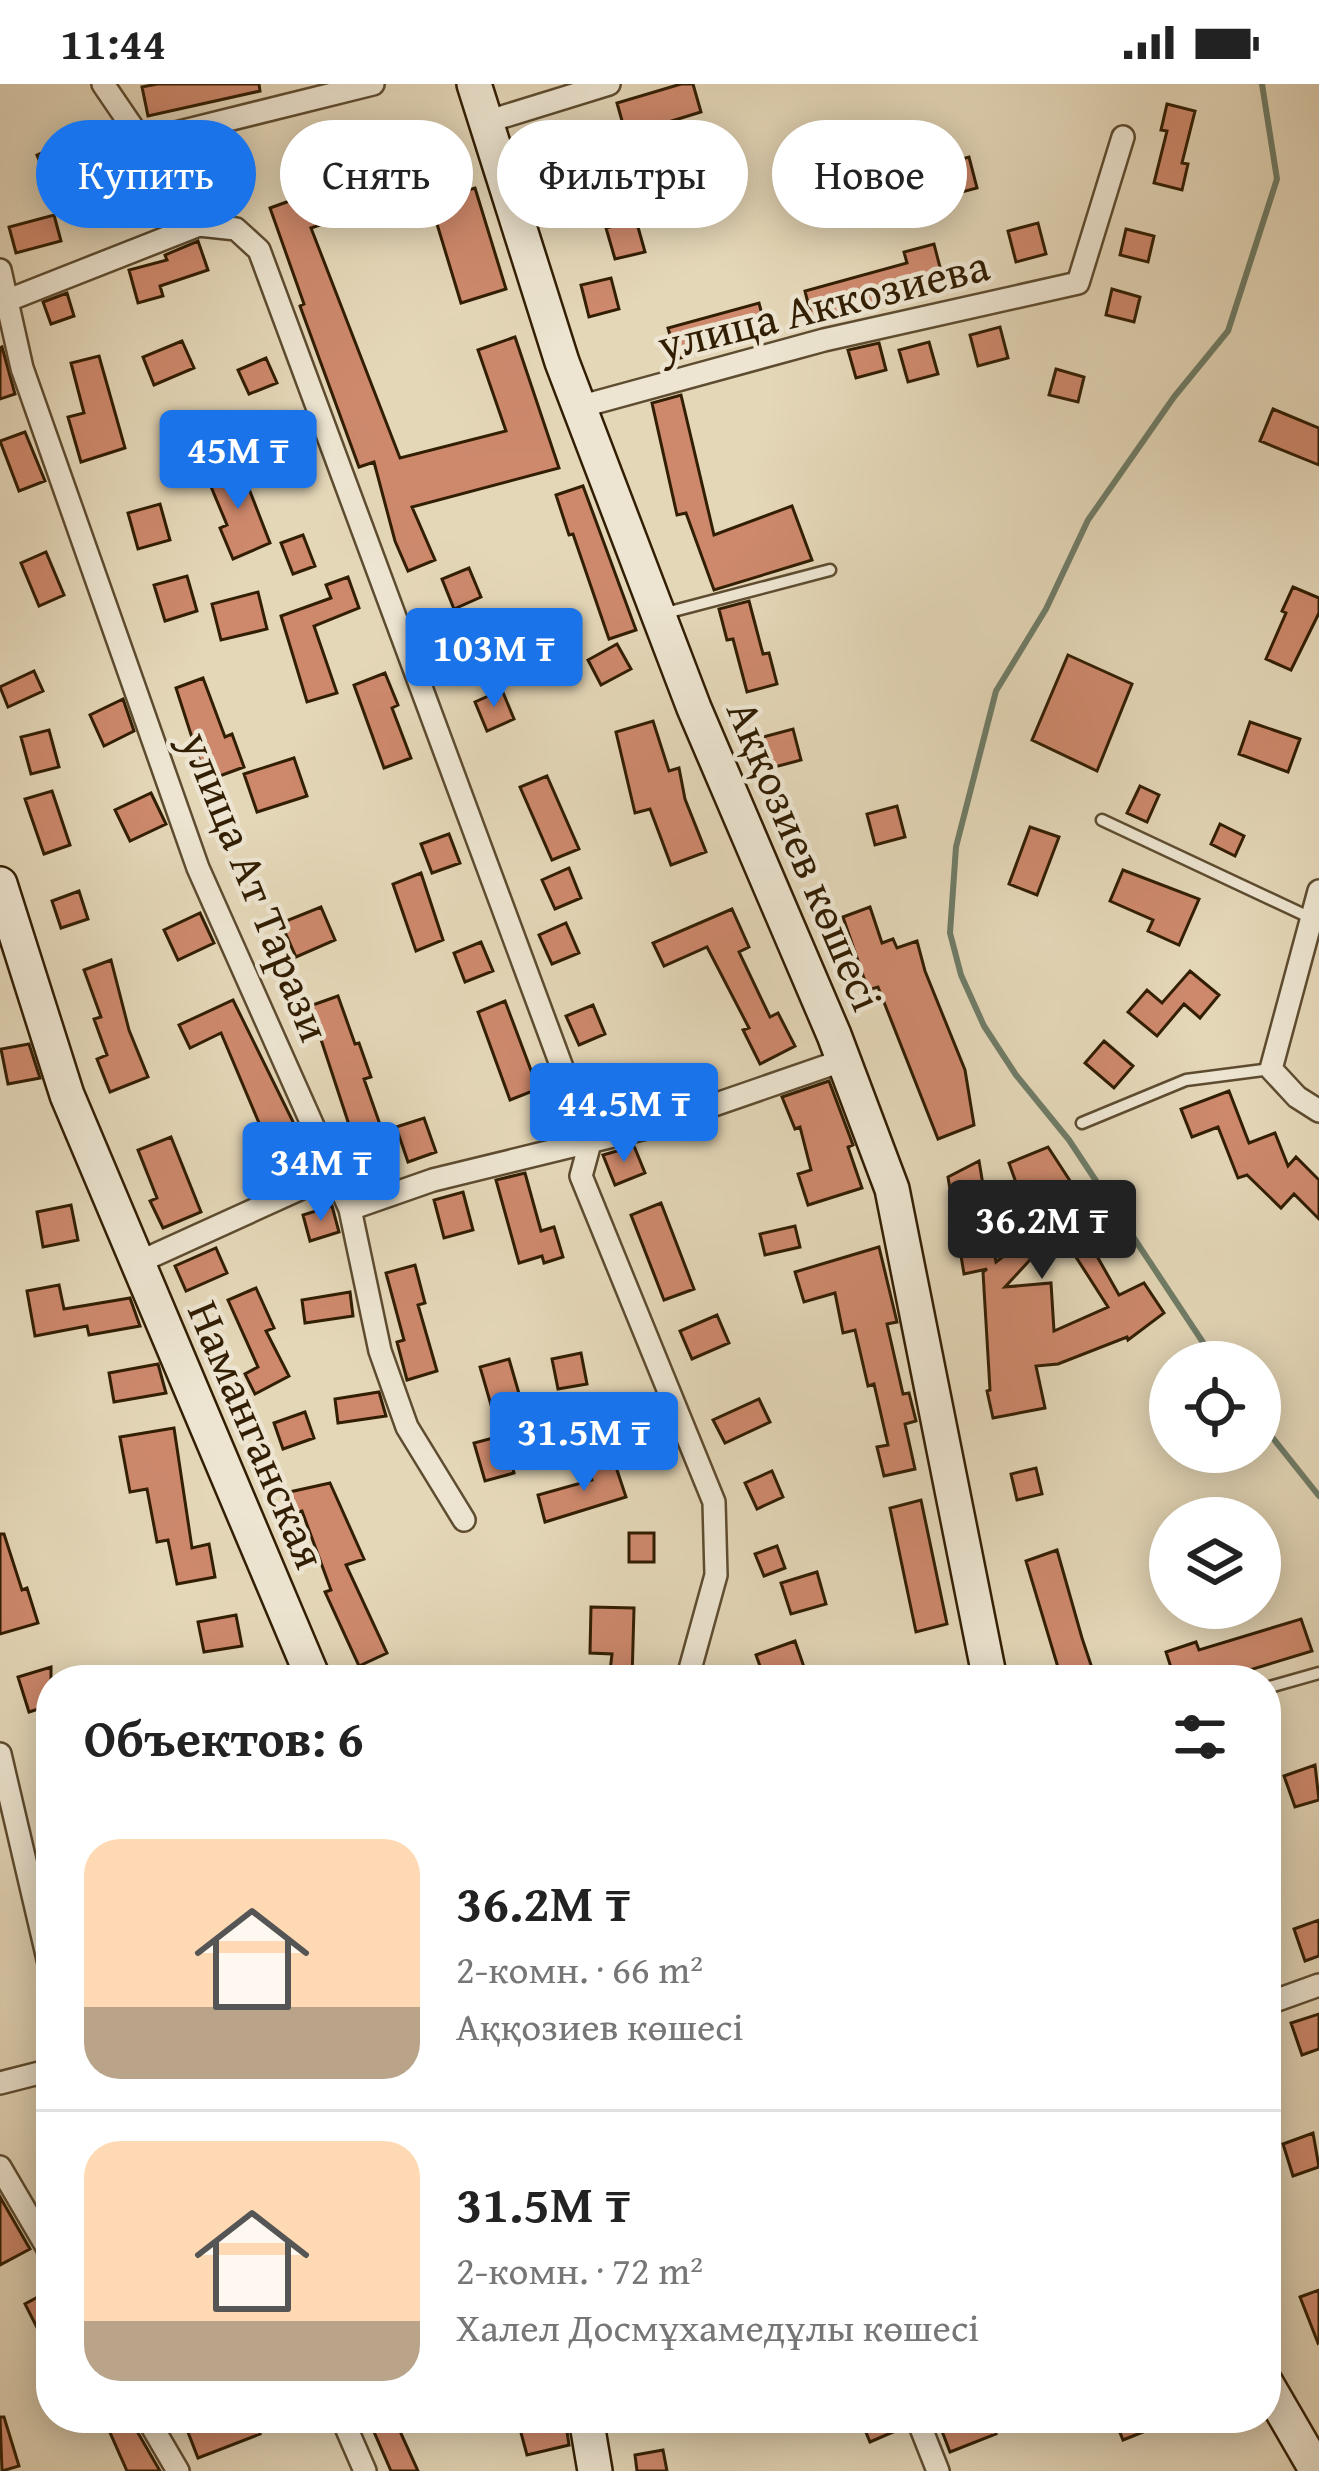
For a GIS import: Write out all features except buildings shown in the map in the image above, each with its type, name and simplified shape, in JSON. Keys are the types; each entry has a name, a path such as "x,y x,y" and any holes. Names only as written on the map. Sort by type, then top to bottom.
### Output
{"main road":[{"name":"Аққозиев көшесі","path":"474,84 579,407 659,615 844,1060 892,1190 987,1665"},
{"name":"Наманганская","path":"0,884 67,1095 308,1665"},
{"path":"1281,2409 1317,2471"},
{"path":"589,2433 595,2471"}],"street":[{"path":"103,84 126,120"},
{"path":"229,120 374,84"},
{"path":"486,122 609,84"},
{"name":"улица Аккозиева","path":"579,407 824,340 1078,283 1124,137"},
{"path":"6,315 193,228"},
{"path":"221,228 236,230 259,250 590,1143 581,1176 714,1502 716,1576 690,1665"},
{"name":"улица Ат Тарази","path":"0,270 6,315 22,368 198,868 350,1209 380,1351 407,1427 464,1520"},
{"path":"1319,891 1316,921 1271,1069 1297,1097 1319,1111"},
{"path":"350,1209 433,1180 650,1127 844,1060"},
{"path":"137,1263 335,1173"},
{"path":"0,1754 36,1908"},
{"path":"1281,1999 1319,1985"},
{"path":"0,2083 36,2074"},
{"path":"0,2167 36,2228"},
{"path":"156,2433 178,2471"},
{"path":"349,2433 365,2471"},
{"path":"923,2433 938,2471"}],"lane":[{"path":"659,615 830,570"},
{"path":"1102,820 1316,921"},
{"path":"1082,1123 1186,1080 1271,1069"},
{"path":"1281,1684 1319,1673"}],"waterway":[{"path":"1202,1341 1069,1140 1016,1075 984,1026 961,975 950,933 956,847 996,691 1046,609 1088,520 1174,397 1228,331 1277,179 1262,84"},
{"path":"1281,1448 1319,1496"}]}
